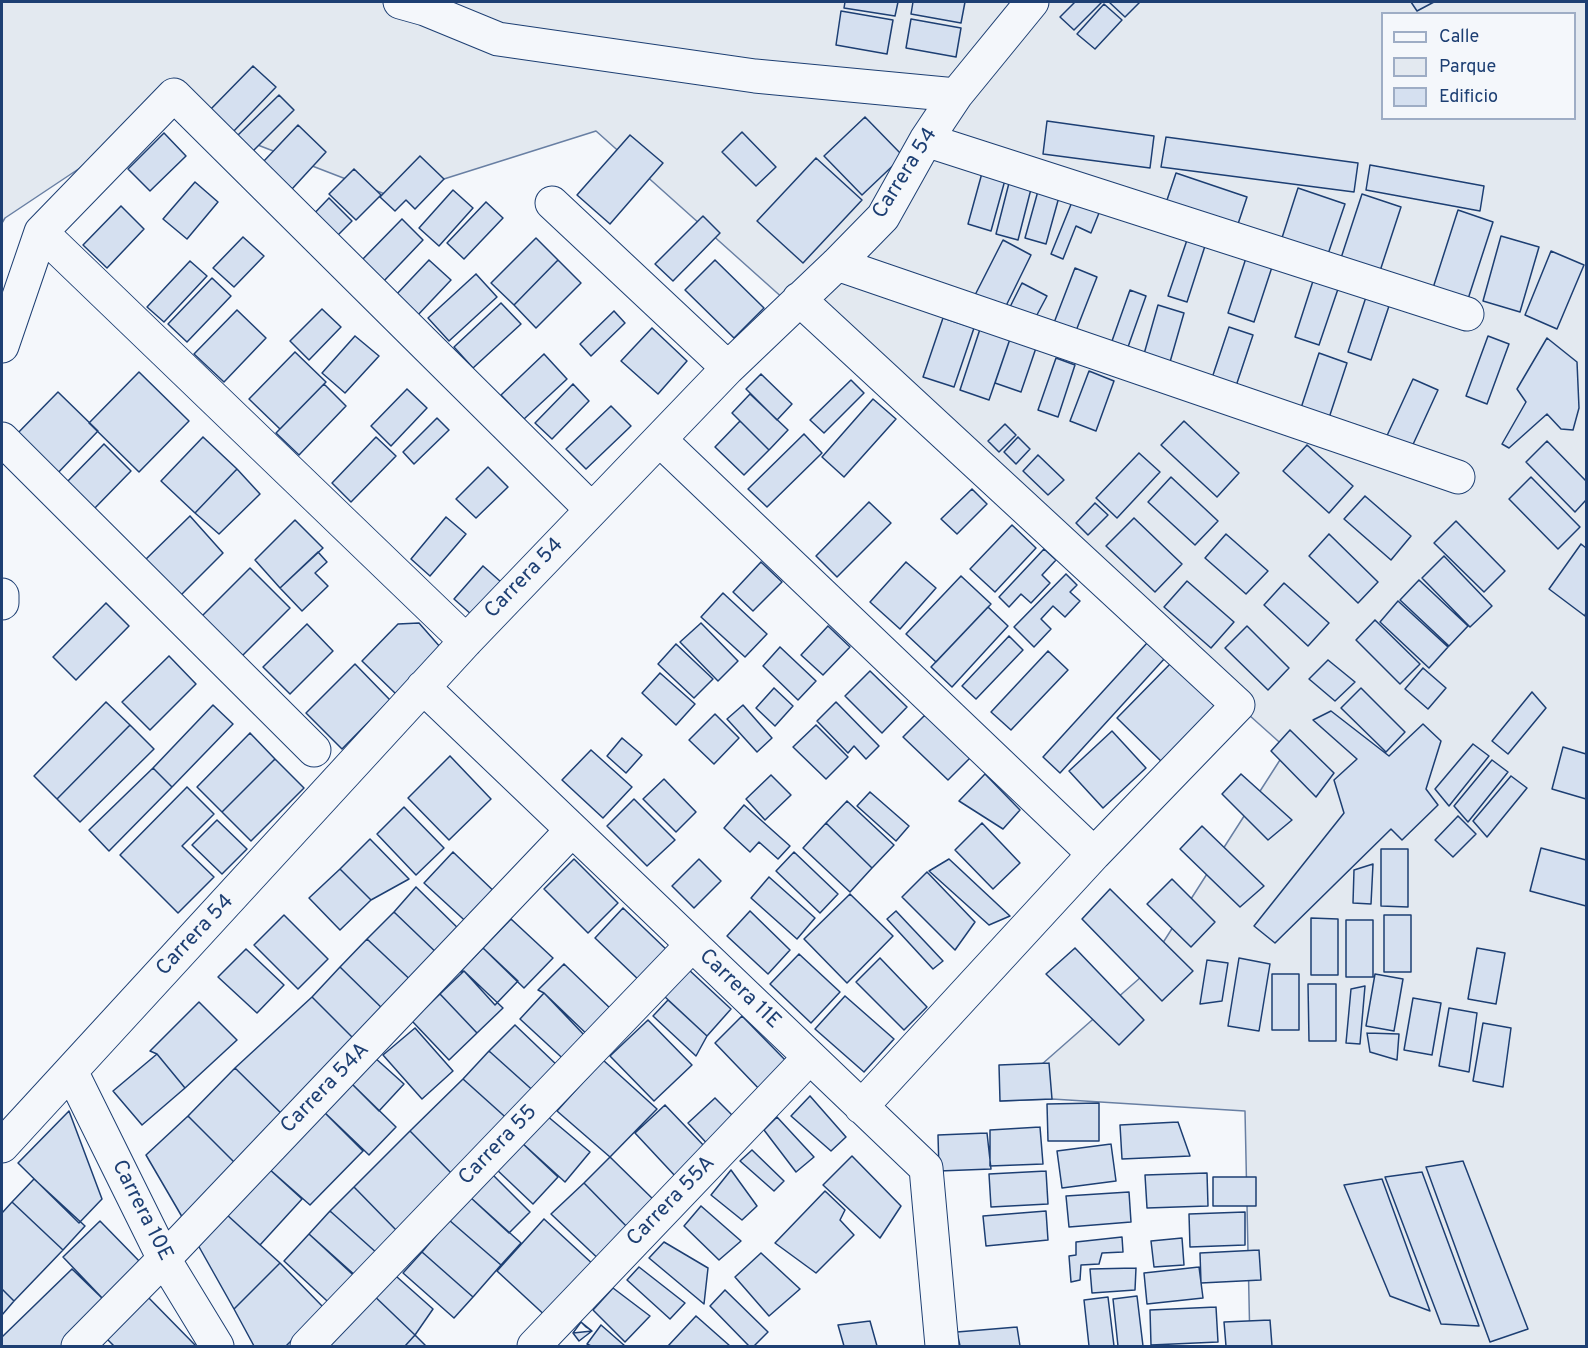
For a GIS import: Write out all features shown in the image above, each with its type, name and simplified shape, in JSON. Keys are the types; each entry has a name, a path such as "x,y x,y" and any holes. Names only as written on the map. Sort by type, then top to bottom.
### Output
{"street":[{"path":"400,2 425,9 498,39 755,75 956,95"},
{"name":"Carrera 54","path":"2,1146 423,687 591,509 728,368 883,217 926,140 956,95 1032,2"},
{"path":"2,346 41,232 174,95 591,509"},
{"path":"926,140 1467,314"},
{"path":"552,203 728,368"},
{"path":"41,232 466,641"},
{"path":"837,264 1458,477"},
{"path":"800,299 1238,705 1094,854 861,1107"},
{"path":"2,439 314,750"},
{"path":"660,440 1094,854"},
{"path":"2,595 2,603"},
{"name":"Carrera 11E","path":"423,687 926,1168 942,1347"},
{"name":"Carrera 54A","path":"78,1347 572,830"},
{"name":"Carrera 55","path":"307,1347 692,945"},
{"name":"Carrera 55A","path":"534,1347 810,1057"},
{"name":"Carrera 10E","path":"72,1071 164,1259 217,1347"}],"green space":[{"path":"2,2 1586,2 1586,1346 1250,1346 1245,1111 1052,1099 1000,1101 1141,977 1287,749 596,131 390,196 167,110 5,218 2,223"}],"building":[{"path":"845,2 898,2 895,16 844,8"},
{"path":"913,2 965,2 961,23 911,14"},
{"path":"1075,2 1102,2 1074,30 1060,17"},
{"path":"1109,2 1140,2 1125,17"},
{"path":"1411,2 1434,2 1417,11"},
{"path":"1104,4 1122,20 1095,49 1077,34"},
{"path":"841,11 893,20 887,54 836,45"},
{"path":"911,19 961,28 956,57 906,48"},
{"path":"253,66 276,87 232,133 209,111"},
{"path":"279,95 294,110 252,152 237,136"},
{"path":"865,117 903,156 862,195 824,156"},
{"path":"1047,121 1154,136 1150,168 1043,154"},
{"path":"298,125 326,152 292,189 263,162"},
{"path":"742,132 776,167 756,186 722,152"},
{"path":"164,133 186,156 150,191 128,169"},
{"path":"630,135 663,163 610,224 577,195"},
{"path":"1166,137 1358,163 1354,192 1161,167"},
{"path":"420,156 444,179 415,209 406,200 395,211 380,197"},
{"path":"816,158 862,200 803,263 757,221"},
{"path":"1370,165 1484,186 1480,211 1366,190"},
{"path":"354,169 381,195 356,220 329,194"},
{"path":"982,173 1005,180 991,231 968,224"},
{"path":"1176,173 1247,197 1237,227 1166,203"},
{"path":"195,182 218,202 187,239 163,219"},
{"path":"1009,183 1031,189 1018,240 996,234"},
{"path":"1298,188 1345,204 1326,260 1280,244"},
{"path":"453,190 473,208 439,246 419,228"},
{"path":"1038,191 1059,197 1046,244 1025,238"},
{"path":"1362,194 1401,207 1380,271 1341,258"},
{"path":"1074,197 1101,208 1091,233 1076,226 1063,259 1051,254"},
{"path":"329,198 352,221 331,242 308,220"},
{"path":"486,202 503,218 464,259 447,243"},
{"path":"121,206 144,229 107,268 83,245"},
{"path":"1458,210 1493,222 1468,299 1433,288"},
{"path":"703,216 720,233 673,281 655,264"},
{"path":"402,219 423,240 381,284 359,263"},
{"path":"1501,236 1539,247 1520,312 1483,301"},
{"path":"243,237 264,256 234,287 213,268"},
{"path":"536,238 558,260 514,305 491,283"},
{"path":"1003,240 1031,255 1002,314 973,299"},
{"path":"1187,240 1205,246 1187,302 1168,296"},
{"path":"1551,251 1584,265 1557,329 1525,315"},
{"path":"1247,255 1273,264 1254,322 1228,313"},
{"path":"429,260 451,280 416,317 394,297"},
{"path":"558,260 581,283 536,328 514,305"},
{"path":"715,260 764,308 734,338 685,290"},
{"path":"190,261 207,276 164,322 147,307"},
{"path":"1075,268 1097,277 1074,336 1052,328"},
{"path":"476,274 497,297 449,341 428,318"},
{"path":"212,278 231,296 187,342 168,324"},
{"path":"1313,281 1338,289 1319,345 1295,337"},
{"path":"1022,283 1047,296 1031,326 1007,313"},
{"path":"1130,290 1146,296 1128,347 1112,341"},
{"path":"1366,297 1389,306 1371,360 1348,352"},
{"path":"501,303 521,324 473,368 454,347"},
{"path":"1158,305 1184,313 1170,362 1144,354"},
{"path":"322,309 341,327 309,360 290,341"},
{"path":"237,310 266,338 224,382 194,354"},
{"path":"614,311 625,323 591,356 580,344"},
{"path":"943,318 974,328 954,387 923,377"},
{"path":"981,326 1011,336 989,400 960,390"},
{"path":"1229,327 1253,335 1235,389 1211,381"},
{"path":"652,328 687,361 658,394 621,361"},
{"path":"355,336 379,356 345,393 322,373"},
{"path":"1011,336 1037,345 1021,392 995,383"},
{"path":"1488,336 1509,344 1487,404 1466,396"},
{"path":"1547,338 1577,362 1579,408 1573,430 1561,429 1547,414 1509,448 1502,444 1526,402 1517,389"},
{"path":"295,352 326,382 280,429 249,399"},
{"path":"1319,353 1347,363 1328,421 1300,411"},
{"path":"544,354 567,379 524,419 501,395"},
{"path":"1056,358 1075,365 1058,417 1038,410"},
{"path":"1089,371 1114,381 1096,431 1070,421"},
{"path":"139,372 189,421 139,472 89,423"},
{"path":"761,374 792,404 777,420 746,389"},
{"path":"1413,379 1438,390 1410,451 1385,440"},
{"path":"851,380 864,393 824,433 810,420"},
{"path":"324,384 346,406 299,455 276,433"},
{"path":"573,384 589,401 552,439 535,423"},
{"path":"407,389 427,408 391,446 371,426"},
{"path":"58,392 98,431 53,478 12,439"},
{"path":"750,394 788,430 769,450 732,413"},
{"path":"873,399 896,419 844,477 822,457"},
{"path":"611,406 631,426 586,469 566,449"},
{"path":"437,418 449,430 414,464 403,452"},
{"path":"740,421 769,450 744,475 715,447"},
{"path":"1184,421 1239,473 1217,497 1161,445"},
{"path":"1005,424 1016,435 999,452 988,441"},
{"path":"804,434 822,453 767,507 748,489"},
{"path":"203,437 237,469 195,513 161,481"},
{"path":"376,437 396,456 351,502 332,483"},
{"path":"1018,437 1030,449 1016,464 1004,452"},
{"path":"1547,441 1586,481 1586,500 1575,512 1526,462"},
{"path":"104,444 131,471 91,512 64,485"},
{"path":"1307,445 1353,486 1329,513 1283,471"},
{"path":"1139,453 1160,472 1117,518 1096,498"},
{"path":"1038,455 1064,480 1048,495 1023,471"},
{"path":"488,467 508,487 476,518 456,499"},
{"path":"237,469 260,494 219,534 195,513"},
{"path":"1171,477 1218,521 1195,545 1148,502"},
{"path":"1531,477 1580,527 1558,549 1509,499"},
{"path":"972,489 987,504 957,534 941,519"},
{"path":"1365,496 1411,536 1391,560 1344,519"},
{"path":"869,502 891,523 837,577 816,556"},
{"path":"1095,503 1108,515 1088,535 1076,523"},
{"path":"190,516 223,553 180,596 143,562"},
{"path":"446,517 466,534 430,576 411,559"},
{"path":"1134,518 1182,564 1155,592 1106,546"},
{"path":"295,520 323,548 280,588 255,560"},
{"path":"1456,521 1505,571 1484,592 1434,543"},
{"path":"1012,525 1036,548 995,592 970,569"},
{"path":"1226,534 1268,571 1246,594 1205,558"},
{"path":"1329,534 1378,582 1358,603 1309,556"},
{"path":"1581,544 1586,548 1585,616 1549,589"},
{"path":"1044,549 1056,560 1042,575 1050,583 1031,603 1021,594 1009,607 999,597"},
{"path":"318,552 327,562 315,573 328,586 302,611 280,588"},
{"path":"1444,556 1492,606 1470,627 1422,578"},
{"path":"761,562 782,582 753,611 733,592"},
{"path":"906,562 936,588 900,629 870,602"},
{"path":"483,566 501,582 472,615 454,599"},
{"path":"250,568 290,608 242,656 202,616"},
{"path":"1066,574 1077,585 1070,592 1080,601 1065,617 1053,606 1041,619 1051,629 1034,647 1014,627"},
{"path":"961,576 991,604 936,662 906,634"},
{"path":"1419,580 1468,626 1449,646 1400,600"},
{"path":"1187,581 1234,622 1211,648 1164,607"},
{"path":"1284,583 1329,623 1308,646 1264,605"},
{"path":"723,593 767,634 745,657 701,617"},
{"path":"1398,601 1448,647 1429,668 1380,622"},
{"path":"106,603 129,626 76,680 53,657"},
{"path":"988,607 1008,626 952,687 931,667"},
{"path":"1375,620 1420,664 1400,684 1356,640"},
{"path":"419,623 441,648 396,694 362,661 398,624"},
{"path":"701,623 738,661 718,681 680,642"},
{"path":"307,624 333,651 290,694 263,667"},
{"path":"828,626 850,647 823,675 801,655"},
{"path":"1247,626 1289,668 1268,690 1225,648"},
{"path":"1009,636 1023,650 976,699 962,686"},
{"path":"1147,643 1165,658 1060,773 1043,757"},
{"path":"676,644 713,679 694,698 658,664"},
{"path":"780,647 816,681 798,700 763,666"},
{"path":"1048,651 1068,670 1011,730 991,712"},
{"path":"169,656 196,684 150,730 122,702"},
{"path":"1174,660 1223,707 1165,765 1117,718"},
{"path":"1328,660 1355,682 1335,701 1309,679"},
{"path":"355,664 390,700 342,749 306,713"},
{"path":"1423,668 1446,688 1428,709 1405,689"},
{"path":"870,671 907,707 882,733 845,696"},
{"path":"660,673 695,704 676,725 642,693"},
{"path":"774,688 793,706 775,726 756,708"},
{"path":"1361,688 1405,732 1386,752 1341,708"},
{"path":"1532,692 1546,708 1508,754 1492,741"},
{"path":"106,702 130,725 57,799 34,776"},
{"path":"836,702 879,746 866,759 854,746 848,753 817,721"},
{"path":"213,705 233,724 172,787 153,768"},
{"path":"743,705 772,738 757,752 727,719"},
{"path":"1331,711 1389,756 1423,724 1441,741 1426,789 1438,805 1402,840 1391,829 1275,943 1254,926 1344,813 1334,780 1357,759 1313,720"},
{"path":"715,714 739,738 714,764 689,740"},
{"path":"925,715 970,758 948,780 903,737"},
{"path":"130,725 154,749 80,822 57,799"},
{"path":"816,725 848,757 826,779 793,747"},
{"path":"1290,730 1334,773 1316,797 1271,751"},
{"path":"1112,731 1146,768 1103,808 1069,771"},
{"path":"250,733 275,759 222,812 197,787"},
{"path":"622,738 642,755 626,773 607,756"},
{"path":"1473,744 1489,756 1449,806 1435,789"},
{"path":"1563,747 1586,754 1586,799 1552,789"},
{"path":"591,750 632,787 603,818 562,780"},
{"path":"450,756 491,799 449,840 408,798"},
{"path":"275,759 304,788 251,841 222,812"},
{"path":"1492,760 1508,772 1468,822 1454,806"},
{"path":"153,768 172,787 109,851 89,830"},
{"path":"985,774 1020,810 1003,829 959,801"},
{"path":"1241,774 1292,820 1268,840 1222,794"},
{"path":"771,775 791,795 765,820 746,799"},
{"path":"1511,776 1527,788 1487,837 1473,821"},
{"path":"664,779 696,812 676,832 643,799"},
{"path":"187,787 214,814 182,846 214,877 178,913 120,855"},
{"path":"870,792 909,826 896,841 857,806"},
{"path":"634,799 675,840 647,866 607,826"},
{"path":"847,801 894,845 872,868 826,823"},
{"path":"744,805 790,846 778,859 759,842 750,852 724,828"},
{"path":"404,807 444,848 416,875 377,834"},
{"path":"1458,816 1476,834 1453,857 1435,840"},
{"path":"217,820 247,849 222,874 192,845"},
{"path":"826,823 872,868 850,892 803,848"},
{"path":"982,823 1020,863 993,889 955,850"},
{"path":"1202,826 1264,886 1240,907 1180,849"},
{"path":"370,839 409,879 371,900 340,869"},
{"path":"1541,848 1586,860 1586,906 1530,891"},
{"path":"1381,849 1408,849 1408,907 1381,906"},
{"path":"453,852 501,898 473,928 424,883"},
{"path":"794,852 838,894 820,913 776,871"},
{"path":"574,859 618,903 588,933 544,889"},
{"path":"699,859 721,881 694,908 672,886"},
{"path":"949,859 1010,916 989,925 929,871"},
{"path":"1373,864 1371,904 1353,903 1354,870"},
{"path":"340,869 371,900 340,930 309,898"},
{"path":"927,872 975,922 955,950 902,897"},
{"path":"769,877 815,918 797,939 751,898"},
{"path":"1172,879 1215,922 1191,947 1147,904"},
{"path":"416,887 465,935 442,958 394,912"},
{"path":"1110,889 1193,971 1162,1001 1082,919"},
{"path":"850,894 893,936 847,983 804,939"},
{"path":"623,908 669,952 641,982 595,938"},
{"path":"750,911 790,950 768,974 727,936"},
{"path":"896,911 943,961 933,969 887,919"},
{"path":"394,912 442,958 417,986 367,939"},
{"path":"284,915 328,959 298,989 254,945"},
{"path":"1384,915 1411,915 1411,972 1384,972"},
{"path":"1311,918 1338,919 1338,975 1311,975"},
{"path":"511,919 553,958 524,988 483,948"},
{"path":"1346,920 1373,920 1373,977 1346,977"},
{"path":"367,939 417,986 388,1014 340,967"},
{"path":"483,948 518,981 495,1005 464,971 460,972"},
{"path":"1075,948 1144,1020 1119,1045 1046,974"},
{"path":"1477,948 1505,953 1496,1004 1468,999"},
{"path":"246,949 284,985 257,1013 218,977"},
{"path":"799,954 840,992 811,1023 770,984"},
{"path":"880,958 927,1007 904,1030 856,982"},
{"path":"1239,958 1270,964 1259,1031 1228,1026"},
{"path":"1207,960 1228,963 1222,1001 1200,1004"},
{"path":"564,964 612,1010 586,1037 544,993 538,990"},
{"path":"340,967 388,1014 359,1044 312,997"},
{"path":"688,969 731,1009 707,1036 664,996"},
{"path":"464,971 503,1008 477,1033 440,994"},
{"path":"1272,974 1299,974 1299,1030 1272,1030"},
{"path":"1375,974 1403,979 1394,1031 1366,1026"},
{"path":"1308,984 1336,984 1336,1041 1309,1041"},
{"path":"1365,986 1360,1044 1346,1043 1351,989"},
{"path":"544,993 595,1042 571,1066 520,1019"},
{"path":"440,994 477,1033 449,1060 412,1021"},
{"path":"845,996 894,1039 864,1072 815,1029"},
{"path":"312,997 359,1044 288,1120 235,1068"},
{"path":"1413,998 1441,1003 1432,1055 1404,1050"},
{"path":"668,1000 707,1036 696,1056 653,1016"},
{"path":"199,1002 237,1040 185,1088 157,1054 150,1051"},
{"path":"1449,1008 1477,1013 1469,1072 1439,1066"},
{"path":"742,1016 790,1065 762,1092 715,1043"},
{"path":"648,1020 692,1065 654,1101 610,1056"},
{"path":"1483,1023 1511,1028 1503,1087 1473,1081"},
{"path":"515,1025 560,1068 538,1095 489,1051"},
{"path":"415,1028 453,1071 422,1099 383,1055"},
{"path":"1367,1033 1399,1034 1397,1060 1370,1052"},
{"path":"489,1051 538,1095 512,1123 463,1079"},
{"path":"157,1054 185,1088 142,1125 113,1091"},
{"path":"374,1057 404,1084 379,1111 350,1082"},
{"path":"603,1060 657,1109 610,1157 557,1111"},
{"path":"1049,1063 1052,1099 1000,1101 999,1065"},
{"path":"235,1068 288,1120 240,1168 188,1116"},
{"path":"463,1079 512,1123 454,1176 410,1131"},
{"path":"350,1082 396,1127 369,1155 322,1110"},
{"path":"810,1096 846,1137 831,1151 791,1116"},
{"path":"715,1098 740,1123 713,1150 688,1123"},
{"path":"1099,1103 1099,1141 1048,1141 1047,1104"},
{"path":"665,1105 707,1149 677,1178 635,1133"},
{"path":"322,1110 363,1151 310,1205 268,1168"},
{"path":"69,1111 102,1199 79,1223 18,1163"},
{"path":"546,1115 590,1152 565,1182 521,1142"},
{"path":"188,1116 240,1168 188,1227 146,1155"},
{"path":"777,1117 814,1157 796,1172 764,1130"},
{"path":"1178,1122 1190,1156 1122,1159 1120,1125"},
{"path":"1040,1127 1043,1164 990,1166 990,1130"},
{"path":"410,1131 454,1176 398,1232 354,1187"},
{"path":"987,1133 991,1169 939,1171 938,1135"},
{"path":"521,1142 558,1177 533,1204 495,1168"},
{"path":"1111,1144 1116,1181 1062,1188 1057,1151"},
{"path":"752,1150 784,1181 774,1191 740,1161"},
{"path":"852,1156 901,1206 880,1238 823,1185"},
{"path":"610,1157 659,1205 632,1232 584,1183"},
{"path":"1463,1161 1528,1329 1490,1342 1426,1167"},
{"path":"268,1168 302,1199 260,1245 226,1214"},
{"path":"731,1170 757,1206 742,1220 711,1195"},
{"path":"1046,1171 1048,1204 991,1207 989,1174"},
{"path":"490,1172 530,1212 509,1233 470,1197"},
{"path":"1422,1172 1479,1326 1441,1324 1385,1177"},
{"path":"1207,1173 1208,1206 1147,1208 1145,1175"},
{"path":"1213,1177 1256,1177 1256,1206 1213,1206"},
{"path":"34,1179 85,1226 63,1250 12,1202"},
{"path":"1382,1179 1430,1311 1390,1296 1344,1185"},
{"path":"584,1183 632,1232 604,1264 551,1214"},
{"path":"354,1187 398,1232 378,1254 330,1211"},
{"path":"825,1191 845,1210 840,1220 854,1235 816,1273 775,1243"},
{"path":"1129,1192 1131,1222 1069,1227 1066,1196"},
{"path":"470,1197 521,1243 501,1265 449,1220"},
{"path":"12,1202 63,1250 14,1301 2,1289 2,1213"},
{"path":"701,1206 741,1241 719,1260 684,1226"},
{"path":"330,1211 378,1254 357,1277 309,1234"},
{"path":"1046,1211 1048,1240 986,1246 983,1216"},
{"path":"1245,1212 1245,1245 1190,1247 1189,1214"},
{"path":"226,1214 280,1263 234,1309 198,1245"},
{"path":"544,1219 596,1267 549,1319 497,1271"},
{"path":"449,1220 501,1265 473,1297 422,1252"},
{"path":"100,1221 143,1265 106,1302 63,1257"},
{"path":"309,1234 364,1285 339,1312 284,1261"},
{"path":"1122,1237 1123,1252 1102,1253 1099,1264 1081,1265 1080,1280 1071,1282 1069,1256 1076,1255 1076,1242"},
{"path":"1182,1238 1184,1265 1154,1267 1151,1241"},
{"path":"664,1242 708,1268 704,1304 649,1258"},
{"path":"1259,1250 1261,1280 1201,1283 1200,1253"},
{"path":"422,1252 473,1297 454,1318 403,1273"},
{"path":"761,1253 800,1289 769,1316 735,1277"},
{"path":"280,1263 324,1308 286,1346 254,1346 234,1309"},
{"path":"639,1267 685,1303 670,1319 627,1280"},
{"path":"1199,1267 1203,1298 1147,1304 1144,1273"},
{"path":"1136,1268 1135,1290 1092,1293 1090,1269"},
{"path":"72,1269 106,1302 72,1346 2,1346 2,1337"},
{"path":"388,1269 433,1309 415,1335 368,1290"},
{"path":"613,1288 650,1316 625,1342 593,1310"},
{"path":"2,1289 14,1301 2,1315"},
{"path":"368,1290 415,1335 405,1346 321,1346"},
{"path":"725,1290 768,1332 754,1346 749,1346 710,1306"},
{"path":"143,1292 196,1346 114,1346 101,1333"},
{"path":"1137,1296 1143,1346 1118,1346 1113,1299"},
{"path":"1108,1297 1114,1346 1089,1346 1084,1300"},
{"path":"1216,1307 1218,1342 1151,1345 1150,1310"},
{"path":"696,1316 730,1346 668,1346"},
{"path":"1270,1320 1272,1346 1226,1346 1224,1322"},
{"path":"870,1321 877,1346 844,1346 838,1325"},
{"path":"581,1322 586,1327 592,1331 573,1333"},
{"path":"581,1322 592,1331 579,1341 573,1333"},
{"path":"601,1325 625,1346 587,1344"},
{"path":"1017,1327 1020,1346 960,1346 957,1332"},
{"path":"415,1335 426,1346 405,1346"}]}
